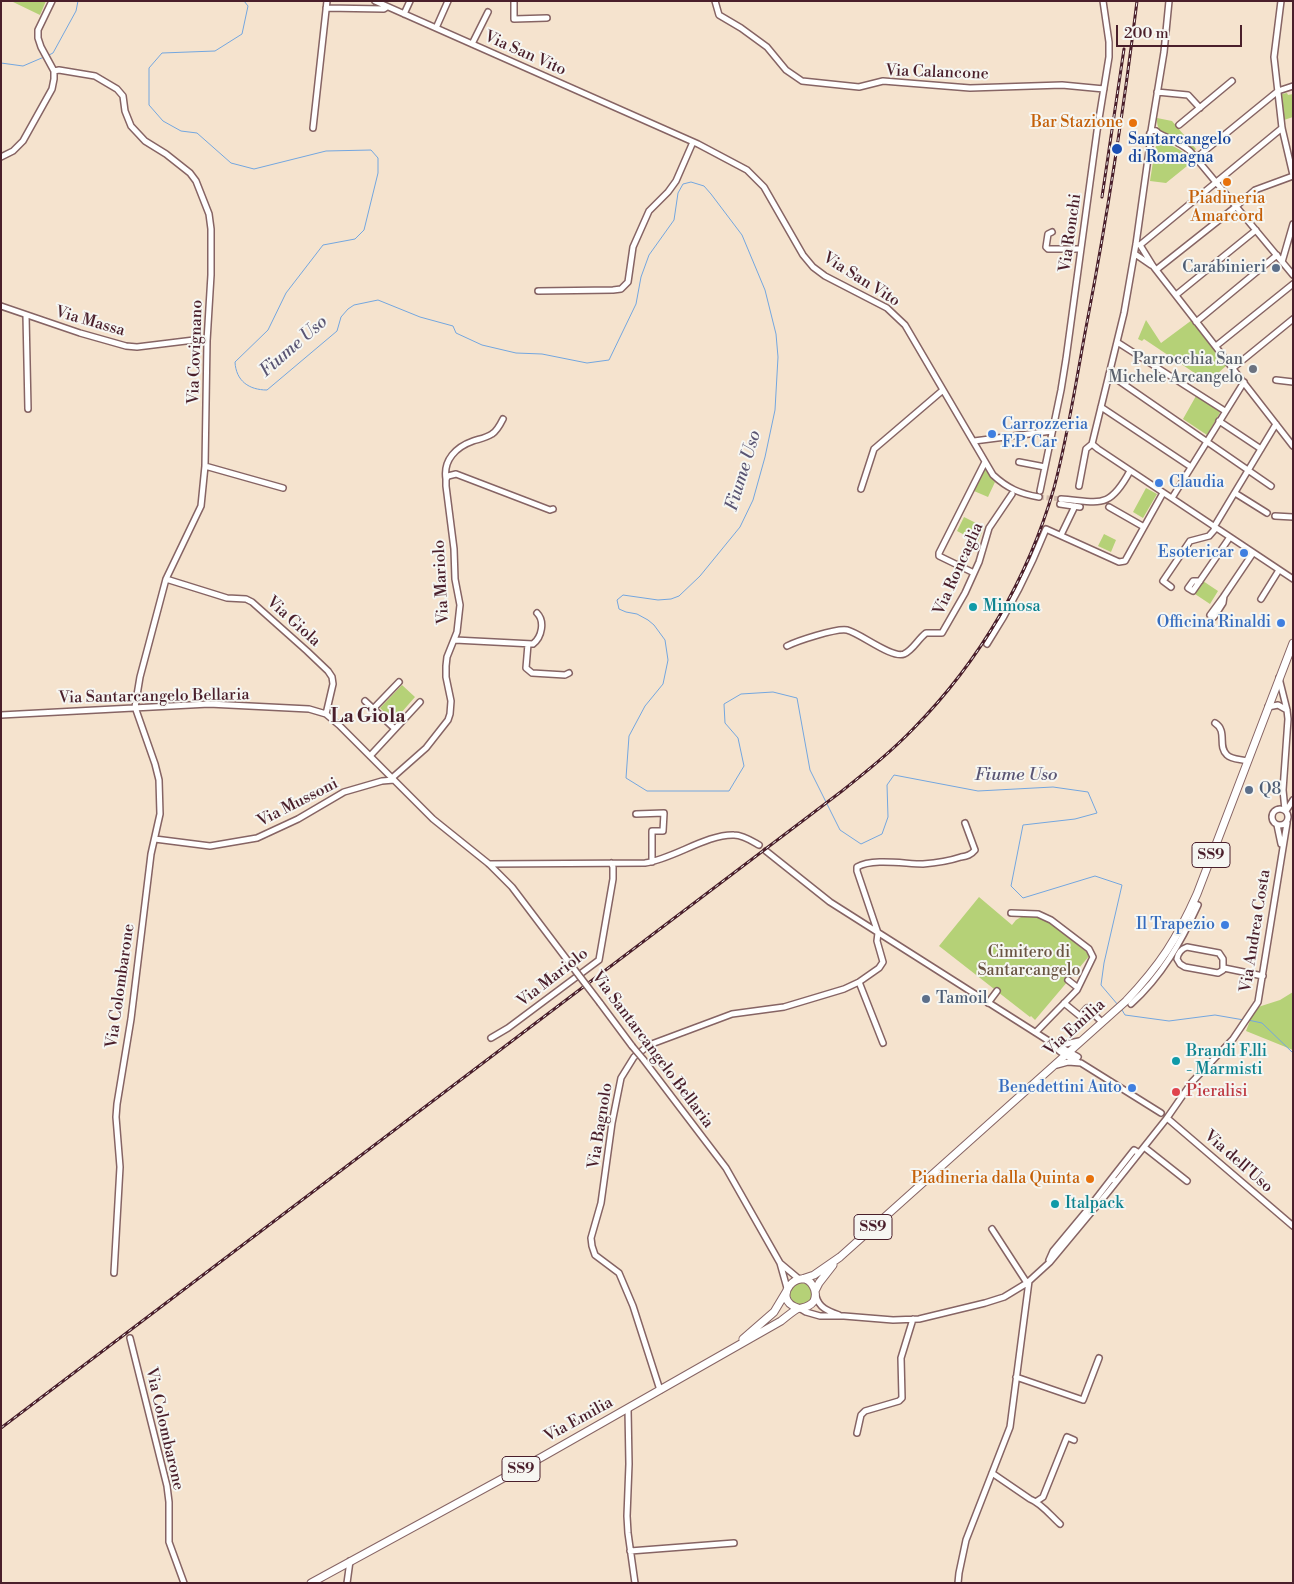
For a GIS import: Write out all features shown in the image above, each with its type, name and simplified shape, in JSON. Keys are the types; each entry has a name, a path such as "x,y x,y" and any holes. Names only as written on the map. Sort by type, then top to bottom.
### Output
{"main road":[{"path":"1279,680 1293,641"},
{"path":"1279,680 1293,641"},
{"name":"Via Emilia","path":"311,1583 628,1409 800,1309 809,1306 812,1303 819,1283 840,1258 1052,1068 1148,978 1184,924 1279,680"},
{"name":"Via Emilia","path":"728,1351 774,1312 790,1284 814,1275 840,1258"},
{"path":"801,1279 811,1283 815,1293"},
{"path":"787,1290 786,1296 790,1304 800,1309"}],"street":[{"path":"1,158 13,151 23,141 52,89 54,70 38,38 38,30 52,1"},
{"path":"313,128 327,1"},
{"name":"Via San Vito","path":"375,1 693,142 747,170 764,187 803,255 813,267 825,276 875,301 895,315 905,326 994,474 1011,490 1024,494 1039,494"},
{"path":"404,14 410,1"},
{"path":"436,28 448,1"},
{"path":"514,1 514,19 547,18"},
{"name":"Via Calancone","path":"715,1 719,15 767,47 786,70 802,81 859,87 884,81 970,88 1062,85 1104,89"},
{"name":"Via Ronchi","path":"1039,494 1066,359 1109,57 1109,42 1103,1"},
{"path":"1079,486 1086,449 1092,444 1138,250 1149,150 1155,135 1154,120 1169,1"},
{"path":"1155,268 1236,207 1255,190 1293,176 1282,128 1274,52 1281,1"},
{"path":"326,8 384,10 387,7"},
{"path":"472,44 488,12"},
{"name":"Via Covignano","path":"54,70 95,76 117,89 123,96 131,126 146,141 190,173 196,181 208,214 211,230 212,275 207,341 205,466 201,506 166,579 140,677 135,707"},
{"path":"1179,126 1232,81"},
{"path":"1196,158 1278,91 1293,86"},
{"path":"1157,92 1188,95 1200,108"},
{"path":"1138,250 1282,128"},
{"path":"1155,135 1184,146 1196,158 1293,275"},
{"path":"538,291 621,289 628,282 634,248 649,211 676,181 693,142"},
{"path":"1282,262 1291,239 1293,224"},
{"path":"1176,296 1256,230"},
{"path":"1052,232 1048,234 1046,247 1048,249 1081,249"},
{"path":"1138,250 1155,268 1292,442"},
{"path":"1138,250 1155,268"},
{"path":"1196,322 1277,255"},
{"path":"1216,346 1293,284"},
{"name":"Via Massa","path":"1,306 96,339 126,346 207,341"},
{"path":"26,315 28,409"},
{"path":"1233,368 1293,318"},
{"path":"1117,342 1225,411"},
{"path":"1109,374 1271,486"},
{"path":"1276,380 1293,382"},
{"path":"1172,498 1244,382"},
{"path":"862,489 874,449 943,390"},
{"path":"1101,407 1191,467"},
{"name":"Via Mariolo","path":"393,779 426,748 448,720 451,708 446,666 447,657 455,640 460,619 460,606 455,579 454,549 445,466 447,460 467,444 493,434 503,419"},
{"path":"1219,421 1261,449"},
{"path":"1171,587 1163,581 1190,541 1209,536 1276,424"},
{"path":"974,441 1052,431"},
{"path":"1092,444 1293,578"},
{"path":"974,573 940,556 939,553 986,462"},
{"path":"1019,462 1045,467"},
{"path":"205,466 283,488"},
{"path":"1061,535 1078,506 1060,501 1100,502 1112,497 1133,472"},
{"path":"446,479 448,476 456,474 550,510 554,509"},
{"path":"987,644 1018,593 1046,529 1122,562 1125,561 1163,493"},
{"path":"1235,493 1267,513"},
{"name":"Via Roncaglia","path":"787,646 833,631 842,630 852,632 896,655 902,655 926,633 942,634 965,593 990,528 1012,494"},
{"path":"1109,507 1144,527"},
{"path":"1275,516 1293,517"},
{"path":"1200,581 1230,537"},
{"path":"1224,596 1254,552"},
{"path":"1261,599 1280,570"},
{"name":"Via Giola","path":"166,579 227,598 246,599 252,602 307,651 332,677 333,684 326,714"},
{"path":"455,640 528,644 536,642 543,622 537,613"},
{"path":"528,644 527,670 532,673 566,676 569,673"},
{"path":"1279,680 1287,710 1288,760 1283,790 1277,810 1272,816 1273,821 1277,825 1282,826 1289,821 1283,790"},
{"path":"373,709 399,682"},
{"path":"365,701 395,729"},
{"path":"370,756 420,702"},
{"name":"Via Santarcangelo Bellaria","path":"1,715 209,704 309,709 326,714 433,819 489,864 512,887 726,1168 780,1263 787,1290"},
{"path":"1268,707 1278,705 1287,710"},
{"name":"Via Colombarone","path":"114,1273 120,1167 116,1117 117,1104 131,1019 149,871 160,814 159,780 135,707"},
{"path":"1215,723 1222,731 1225,753 1229,757 1247,761"},
{"name":"Via Mussoni","path":"155,839 210,846 257,838 298,819 344,792 393,779"},
{"path":"1288,812 1293,800"},
{"path":"1277,810 1288,812"},
{"path":"636,814 664,813 663,831 652,831 652,862"},
{"name":"Via Andrea Costa","path":"800,1309 819,1316 893,1320 949,1313 1004,1297 1028,1282 1047,1265 1114,1180 1167,1118 1192,1082 1233,1039 1257,1004 1261,991 1282,849 1289,821"},
{"path":"878,933 857,871 859,866 874,862 923,864 944,862 970,855 974,852 974,846 965,823"},
{"name":"Via Andrea Costa","path":"1277,825 1282,849"},
{"path":"489,864 652,862 715,838 735,835 749,839 759,845"},
{"path":"766,851 830,902 988,1003 1037,1030 1054,1044 1060,1052 1068,1053 1161,1113"},
{"name":"Via Mariolo","path":"490,1038 508,1028 600,960 612,879 613,867 611,863"},
{"path":"1131,1004 1157,977 1176,949 1198,905 1193,903"},
{"path":"1011,914 1038,914 1046,917 1089,949 1093,957 1077,989 1037,1030"},
{"name":"Via Bagnolo","path":"660,1390 633,1306 619,1273 596,1255 592,1246 591,1238 601,1203 620,1078 634,1057 649,1045 732,1014 784,1007 844,989 859,982 879,968 883,962 877,941 878,933"},
{"path":"1187,947 1219,953 1223,959 1224,968 1218,973 1185,966 1178,962 1178,953 1182,948 1187,947"},
{"path":"1224,968 1263,976"},
{"path":"1068,980 1077,989"},
{"path":"859,982 883,1043"},
{"path":"988,1003 997,991"},
{"path":"1064,1003 1080,1016 1087,1008 1104,1020"},
{"path":"1054,1044 1066,1044 1082,1040"},
{"path":"1079,1061 1078,1049 1082,1040"},
{"path":"1052,1068 1056,1054 1054,1044"},
{"path":"1052,1068 1068,1062 1079,1061"},
{"name":"Via dell'Uso","path":"1167,1118 1293,1226"},
{"path":"1144,1147 1186,1182"},
{"path":"958,1583 966,1540 1010,1427 1028,1282 992,1228"},
{"name":"Via Santarcangelo Bellaria","path":"780,1263 801,1279"},
{"name":"Via Andrea Costa","path":"815,1293 817,1300 826,1310 844,1316"},
{"path":"857,1433 861,1415 864,1411 899,1402 902,1398 902,1358 913,1319"},
{"name":"Via Colombarone","path":"130,1338 167,1486 169,1542 184,1583"},
{"path":"1016,1377 1083,1400 1099,1358"},
{"path":"628,1409 629,1472 627,1516 635,1583"},
{"path":"1037,1501 1043,1497 1067,1437 1074,1440"},
{"path":"992,1473 1030,1499 1037,1501 1060,1524"},
{"path":"630,1551 734,1543"},
{"path":"347,1583 350,1561"}],"green space":[{"path":"11,1 46,1 40,15"},
{"path":"1287,93 1288,95 1293,94 1293,117 1284,120 1282,94"},
{"path":"1157,118 1172,121 1196,149 1194,151 1182,140 1163,134 1158,125"},
{"path":"1157,144 1168,144 1177,148 1192,162 1166,183 1150,181"},
{"path":"1146,320 1161,343 1192,320 1226,366 1208,382 1144,339 1142,341 1138,339"},
{"path":"1196,396 1221,411 1207,435 1183,419"},
{"path":"985,469 995,482 988,497 974,491"},
{"path":"1146,488 1157,494 1143,518 1133,512"},
{"path":"964,517 984,527 978,542 957,531"},
{"path":"1104,534 1116,540 1111,552 1098,546"},
{"path":"1203,581 1218,591 1210,604 1195,594"},
{"path":"402,685 415,697 394,721 380,708"},
{"name":"Cimitero di Santarcangelo","path":"979,897 1012,925 1026,914 1044,917 1090,955 1035,1020 939,946"},
{"path":"1293,992 1293,1050 1246,1031 1255,1008 1280,1000"},
{"path":"801,1283 809,1286 812,1294 809,1302 801,1305 793,1302 790,1294 793,1286"}],"waterway":[{"name":"Fiume Uso","path":"47,56 53,53 76,11 78,1"},
{"name":"Fiume Uso","path":"244,1 248,6 242,34 215,51 162,53 149,68 149,105 163,121 181,131 197,133 231,163 254,169 326,151 371,150 378,158 378,173 364,230 355,239 323,245 286,293 268,330 235,362 241,379 249,386 260,390 267,390 337,331 341,317 348,309 354,305 378,300 420,317 453,326 456,333 482,345 516,353 542,354 587,363 609,360 636,304 641,277 649,255 674,220 678,193 683,184 691,182 704,186 742,235 765,290 776,334 778,357 775,410 753,500 740,527 700,576 679,596 671,599 658,600 623,595 617,600 619,609 637,614 654,625 665,640 668,660 663,684 645,706 629,736 626,778 647,791 729,791 744,766 738,738 725,723 724,704 741,694 773,692 797,698 810,770 840,830 861,844 882,834 888,817 887,785 894,775 978,791 1053,787 1088,792 1097,813 1075,819 1023,825 1011,886 1023,898 1095,876 1122,885 1104,963 1101,985 1118,1005"},
{"name":"Fiume Uso","path":"1,63 23,66 44,57"},
{"name":"Fiume Uso","path":"1122,1010 1125,1015 1169,1021 1215,1015 1244,1020"},
{"name":"Fiume Uso","path":"1248,1020 1262,1023 1293,1053"}],"tunnel":[{"path":"1039,497 1061,499"}],"railway":[{"path":"1,1428 842,791 906,736 960,675 999,617 1016,586 1043,521 1054,488 1068,424 1102,238 1121,120 1137,1"},
{"path":"1102,197 1124,49"}],"place":[{"name":"Bar Stazione","path":"1133,123"},
{"name":"Santarcangelo di Romagna","path":"1117,149"},
{"name":"Piadineria Amarcord","path":"1227,182"},
{"name":"Carabinieri","path":"1276,268"},
{"name":"Parrocchia San Michele Arcangelo","path":"1253,369"},
{"name":"Carrozzeria F.P. Car","path":"992,434"},
{"name":"Claudia","path":"1159,483"},
{"name":"Esotericar","path":"1244,553"},
{"name":"Mimosa","path":"973,607"},
{"name":"Officina Rinaldi","path":"1281,623"},
{"name":"Q8","path":"1249,790"},
{"name":"Il Trapezio","path":"1225,925"},
{"name":"Tamoil","path":"926,999"},
{"name":"Brandi F.lli - Marmisti","path":"1176,1061"},
{"name":"Benedettini Auto","path":"1132,1088"},
{"name":"Pieralisi","path":"1176,1092"},
{"name":"Piadineria dalla Quinta","path":"1090,1179"},
{"name":"Italpack","path":"1055,1204"}],"district":[{"name":"La Giola","path":"368,717"}]}
